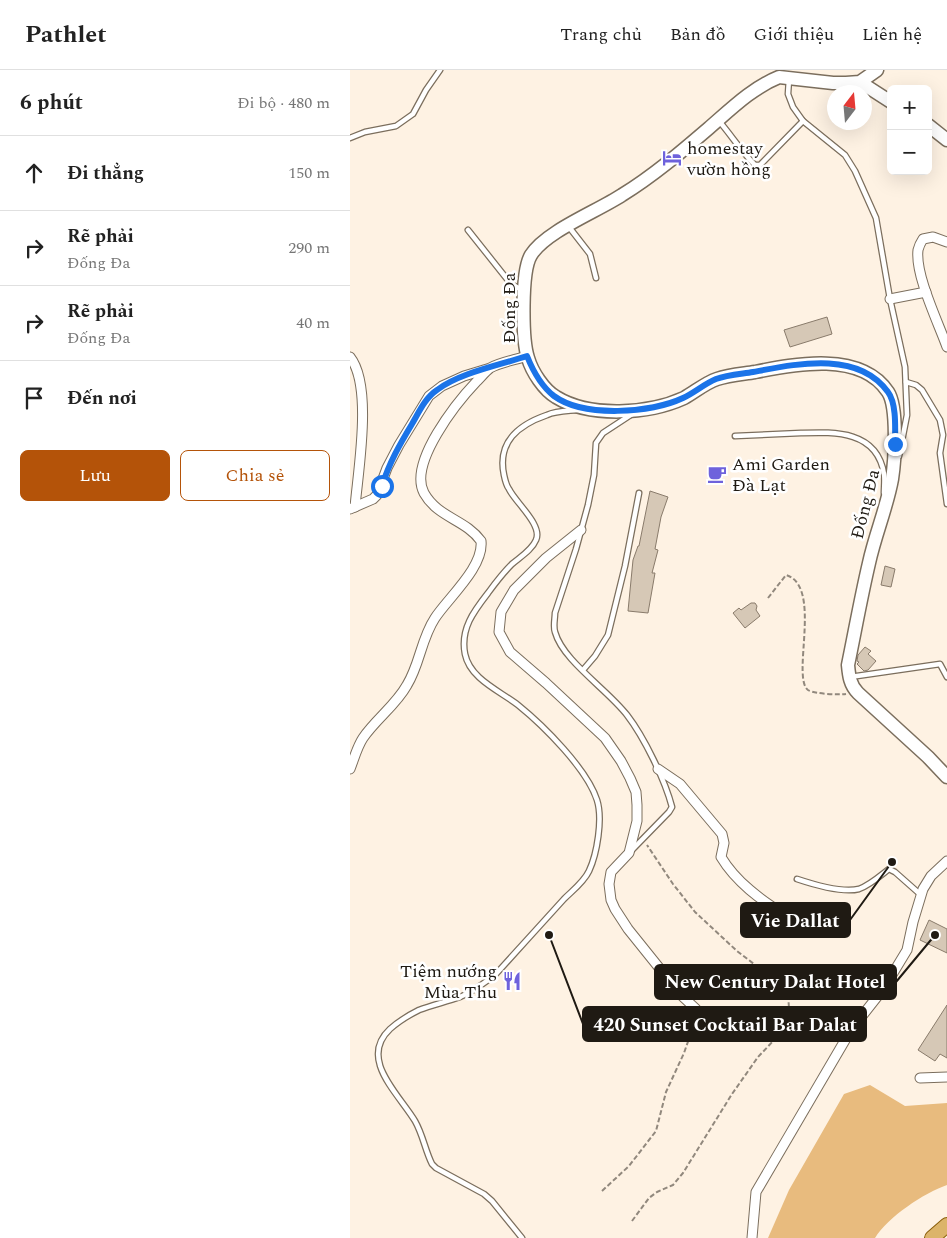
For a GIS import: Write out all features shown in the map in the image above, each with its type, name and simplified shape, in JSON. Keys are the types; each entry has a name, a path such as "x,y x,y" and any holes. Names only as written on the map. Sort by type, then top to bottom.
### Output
{"main road":[{"path":"932,1238 947,1225"}],"street":[{"path":"877,70 860,82 887,99"},
{"name":"Đống Đa","path":"849,677 848,665 868,564 892,479 895,425 894,411 889,393 876,379 858,369 833,364 794,364 716,379 682,399 637,411 592,411 556,397 541,383 527,356 524,276 531,254 548,239 622,196 685,149 741,100 762,86 779,77 833,84 860,82"},
{"path":"932,128 947,140"},
{"path":"947,242 933,236 923,239 918,249 919,267 926,292 947,347"},
{"path":"890,299 926,292"},
{"path":"350,357 359,375 362,392 362,417 352,508 373,500 377,495 387,468 399,445 430,396 442,386 464,376 527,356"},
{"path":"350,769 362,739 396,702 407,686 429,629 440,610 466,578 482,548 481,541 474,532 434,507 423,491 420,480 436,435 467,392 490,368"},
{"path":"581,530 546,558 514,590 502,612 499,632 510,652 594,727 605,738 621,761 636,792 637,821 630,853 611,872 609,884 612,900 615,909 628,929 675,988 696,1009"},
{"path":"849,677 856,690 928,756 947,777"},
{"path":"658,769 680,784 722,834 724,843 721,857 737,878 764,902 785,915"},
{"path":"752,1238 756,1192 851,1030 884,988 907,950 923,889 931,876 947,861"},
{"path":"920,1078 947,1076"}],"lane":[{"path":"350,138 365,132 396,126 413,114 440,70"},
{"path":"789,78 788,94 793,107 803,121 845,156 863,188 876,218 890,299 905,367 906,382 907,415 904,439 892,479"},
{"path":"718,120 755,165 760,165 803,121"},
{"path":"568,226 590,254 596,278"},
{"path":"468,230 511,284 524,291"},
{"path":"906,382 916,384 940,420 943,436 940,453 947,504"},
{"path":"522,1238 484,1194 432,1164 416,1123 388,1082 379,1065 377,1054 382,1038 402,1020 423,1008 461,997 495,975 589,872 596,848 600,812 597,800 584,775 533,719 475,672 465,656 464,645 469,619 476,606 501,575 530,549 538,536 537,530 506,482 502,460 505,446 517,431 548,414 585,408"},
{"path":"630,853 672,807 658,769 639,732 628,716 565,652 555,632 554,624 581,530 594,475 596,443 604,433 637,411"},
{"path":"735,436 832,432 858,438 869,445 882,466 884,475 884,507"},
{"path":"583,670 595,656 608,635 623,575 639,493"},
{"path":"849,677 940,664 947,677"},
{"path":"797,880 819,886 858,889 869,884 889,869 895,872 921,896"}],"path":[{"path":"768,598 786,576 796,581 799,587 805,611 803,670 804,685 807,689 814,692 845,695 856,690"},
{"path":"632,1222 649,1198 672,1185 683,1173 732,1094 758,1057 777,1037 786,1022 789,1008 788,994 780,984 737,951 694,912 673,884 644,838"},
{"path":"602,1191 629,1166 656,1131 666,1092 695,1026 696,1009"}],"shaded area":[{"path":"870,1085 905,1106 947,1103 947,1185 928,1194 897,1214 875,1238 768,1238 789,1190 844,1094"}],"building":[{"path":"827,317 832,334 790,347 784,330"},
{"path":"650,491 668,497 661,517 655,549 658,550 652,573 655,573 648,613 628,611 633,560 639,546"},
{"path":"885,566 895,569 891,587 881,585"},
{"path":"751,603 755,603 757,606 756,610 760,616 745,628 733,613"},
{"path":"865,647 871,651 868,654 876,661 868,670 864,671 857,664 859,662 857,661 858,655"},
{"path":"929,920 947,929 947,953 920,940"},
{"path":"947,1005 947,1058 940,1054 935,1061 918,1050"}],"place":[{"name":"homestay vườn hồng","path":"672,158"},
{"name":"Ami Garden Đà Lạt","path":"717,474"},
{"name":"Vie Dallat","path":"892,862"},
{"name":"420 Sunset Cocktail Bar Dalat","path":"549,935"},
{"name":"New Century Dalat Hotel","path":"935,935"},
{"name":"Tiệm nướng Mùa Thu","path":"512,981"}],"route":[{"path":"382,486 387,468 399,445 417,414 435,390 464,376 527,356 541,383 556,397 592,411 637,411 682,399 716,379 794,364 833,364 858,369 876,379 889,393 894,411 895,444"}]}
